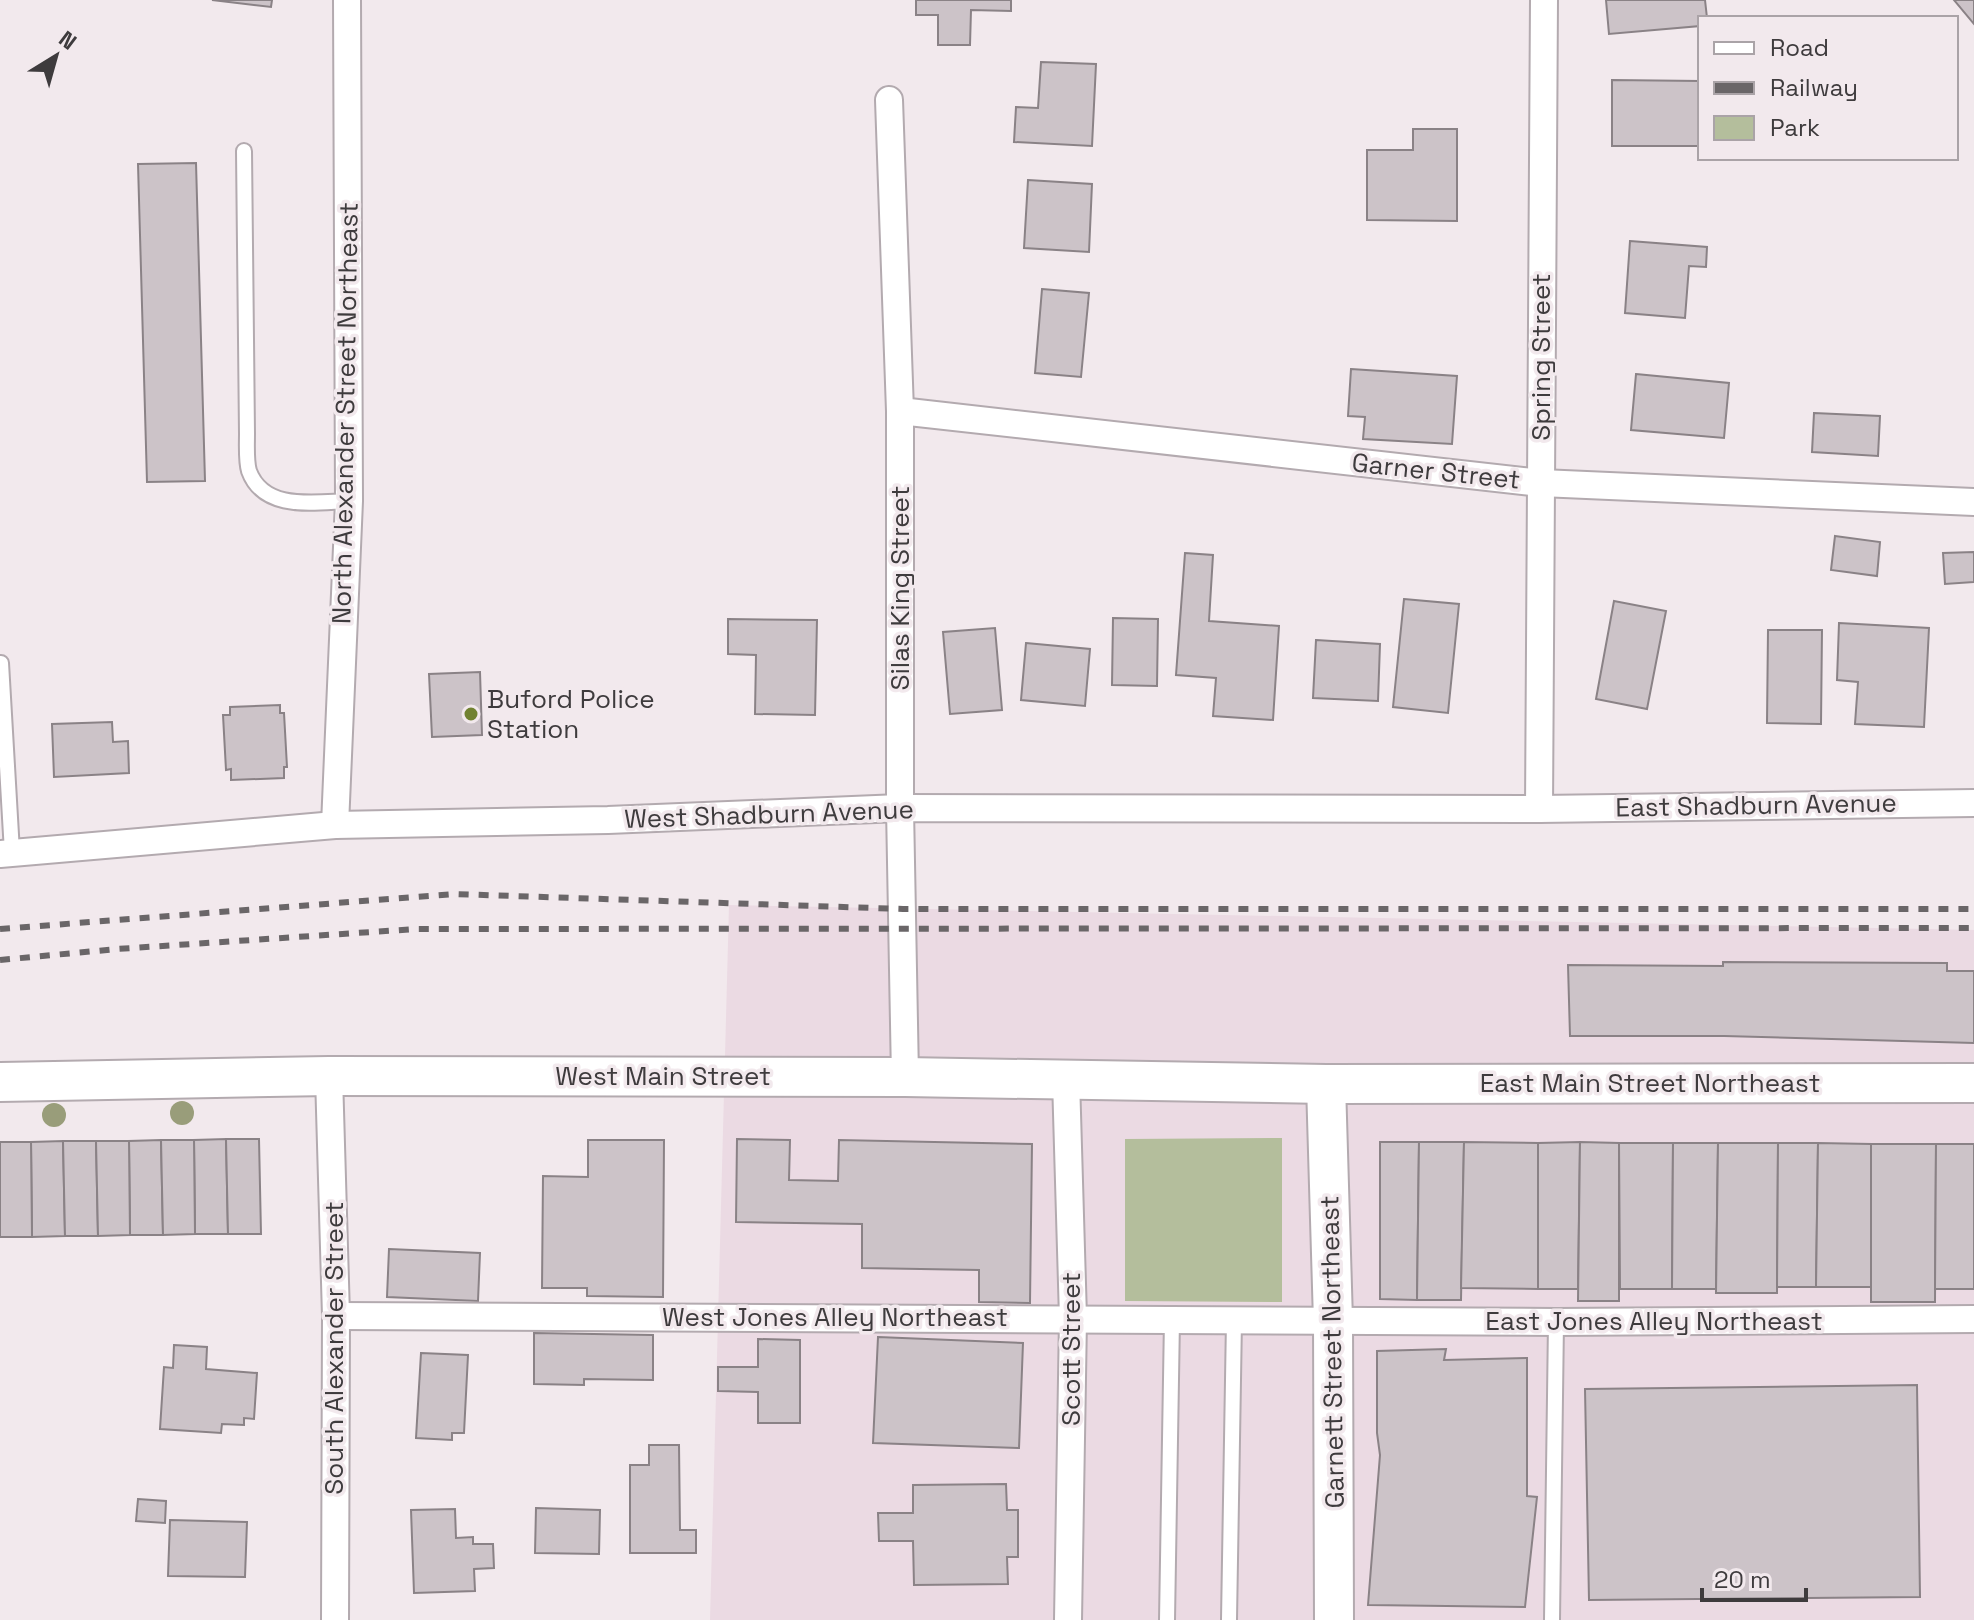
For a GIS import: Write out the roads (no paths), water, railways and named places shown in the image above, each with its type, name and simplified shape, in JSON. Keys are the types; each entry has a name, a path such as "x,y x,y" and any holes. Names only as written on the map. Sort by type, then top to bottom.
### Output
{"street":[{"name":"North Alexander Street Northeast","path":"335,825 349,501 347,0"},
{"name":"Spring Street","path":"1539,809 1544,0"},
{"name":"Silas King Street","path":"889,100 900,411 900,808 905,1077"},
{"name":"Garner Street","path":"900,411 1541,483 1974,502"},
{"name":"East Shadburn Avenue","path":"1539,809 1974,803"},
{"name":"West Shadburn Avenue","path":"6,853 335,825 608,820 900,808 1539,809"},
{"name":"West Main Street","path":"0,1082 329,1076 905,1077 1326,1084"},
{"name":"South Alexander Street","path":"329,1076 336,1316 335,1620"},
{"name":"Scott Street","path":"1066,1079 1073,1318 1068,1620"},
{"name":"East Main Street Northeast","path":"1326,1084 1974,1083"},
{"name":"Garnett Street Northeast","path":"1326,1084 1333,1321 1334,1620"},
{"name":"West Jones Alley Northeast","path":"336,1316 1333,1321"},
{"name":"East Jones Alley Northeast","path":"1333,1321 1974,1319"}],"lane":[{"path":"244,151 250,472 265,493 294,503 349,501"},
{"path":"1,663 6,853"},
{"path":"1167,1620 1172,1319"},
{"path":"1229,1620 1234,1320"},
{"path":"1552,1620 1556,1322"}],"railway":[{"path":"0,929 454,894 903,909 1974,909"},
{"path":"0,960 416,929 1974,928"}],"place":[{"name":"Buford Police Station","path":"471,714"}]}
